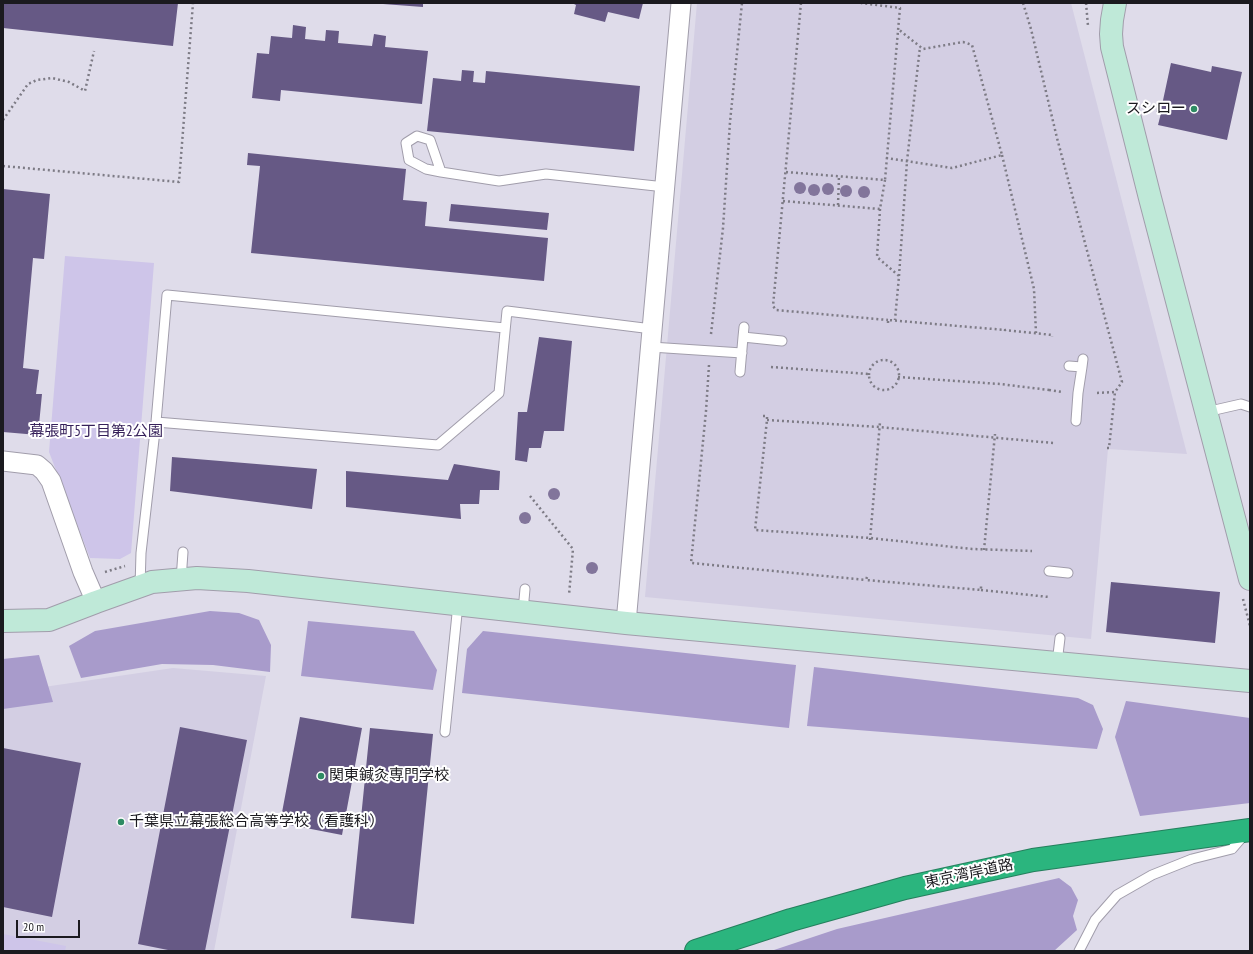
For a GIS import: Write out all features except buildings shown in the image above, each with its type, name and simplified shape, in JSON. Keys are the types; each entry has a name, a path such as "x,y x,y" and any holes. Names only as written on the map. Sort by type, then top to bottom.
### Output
{"highway":[{"name":"東京湾岸道路","path":"696,951 791,920 904,888 1033,860 1249,830"}],"street":[{"path":"626,623 682,3"},
{"path":"1115,3 1111,34 1112,47 1250,579"},
{"path":"3,461 37,465 48,476 83,572 96,602"},
{"path":"3,621 49,620 152,582 198,578 248,581 626,623 1250,681"}],"lane":[{"path":"441,172 499,180 546,174 665,187"},
{"path":"140,587 167,295 505,328"},
{"path":"156,422 438,445 500,393 507,311 651,338 742,353"},
{"path":"740,372 744,327"},
{"path":"743,337 782,341"},
{"path":"1069,366 1082,363 1077,398 1076,421"},
{"path":"1206,412 1241,404 1250,407"},
{"path":"181,580 183,552"},
{"path":"1049,571 1068,573"},
{"path":"523,611 525,589"},
{"path":"444,732 458,604"},
{"path":"1057,663 1060,638"},
{"path":"1079,951 1095,920 1117,895 1152,875 1192,859 1232,849 1249,830"}],"path":[{"path":"3,166 179,182 193,3"},
{"path":"711,334 723,228 730,122 742,3"},
{"path":"801,3 773,306 776,310 1036,333 1052,335 1052,337"},
{"path":"861,3 900,8 885,180 880,209 877,258 899,276"},
{"path":"1023,3 1031,29 1057,138 1122,382 1115,392 1109,448 1107,448"},
{"path":"898,29 923,49 963,42 972,45 1002,155 1034,289 1036,333"},
{"path":"895,320 907,161 920,46"},
{"path":"3,120 28,84 37,80 52,78 68,82 85,91 94,51"},
{"path":"886,158 952,168 1002,155"},
{"path":"786,172 885,180"},
{"path":"838,205 840,176"},
{"path":"783,201 880,209"},
{"path":"884,359 893,363 897,367 898,377 891,388 882,391 873,386 870,381 869,374 874,363 884,359"},
{"path":"709,360 706,411 691,563 981,588 1049,597"},
{"path":"771,366 869,374"},
{"path":"898,377 1049,388 1067,392"},
{"path":"1096,393 1115,392"},
{"path":"763,416 767,416 767,420 755,530 972,549 1032,551"},
{"path":"767,420 879,427 1053,443"},
{"path":"870,539 880,422"},
{"path":"985,549 995,434"},
{"path":"530,496 573,549 569,599"},
{"path":"101,573 130,564"}],"shaded area":[{"path":"697,3 1071,3 1187,454 1108,449 1091,639 645,597"},
{"path":"210,611 239,613 259,620 271,645 270,672 213,665 162,664 81,678 69,646 95,631"},
{"path":"308,621 414,631 437,670 433,690 301,676"},
{"path":"483,631 796,665 789,728 462,693 467,649"},
{"path":"39,655 53,702 3,709 3,659"},
{"path":"814,667 1078,698 1093,705 1103,729 1097,749 807,726"},
{"name":"千葉県立幕張総合高等学校（看護科）","path":"173,668 266,676 214,951 3,951 3,693"},
{"path":"1126,701 1250,718 1250,803 1140,816 1115,737"},
{"path":"1059,878 1071,887 1078,900 1073,916 1077,930 1054,951 771,951 837,929"}],"green space":[{"name":"幕張町5丁目第2公園","path":"65,256 154,263 131,553 120,559 90,558 49,452"},
{"path":"3,934 66,946 65,951 3,951"}],"place":[{"name":"スシロー","path":"1194,109"},
{"name":"関東鍼灸専門学校","path":"321,776"},
{"name":"千葉県立幕張総合高等学校（看護科）","path":"121,822"}]}
